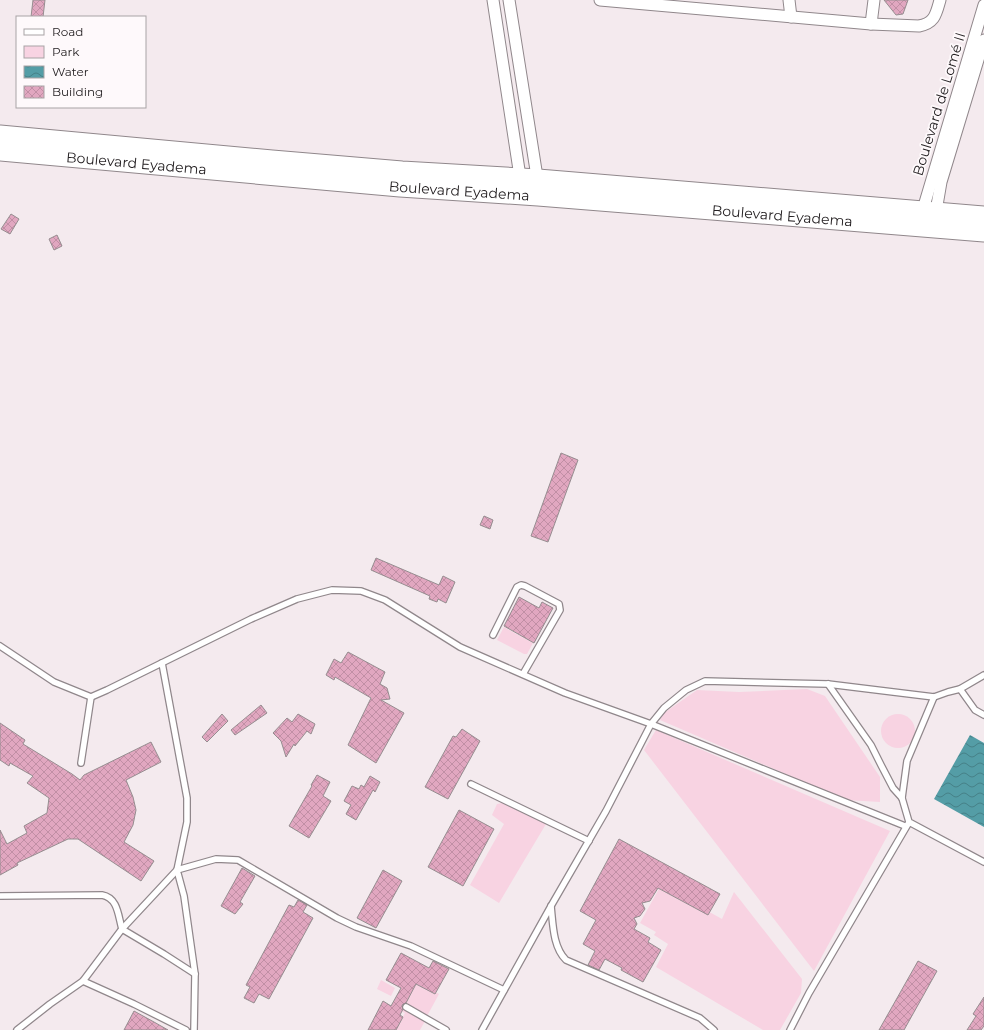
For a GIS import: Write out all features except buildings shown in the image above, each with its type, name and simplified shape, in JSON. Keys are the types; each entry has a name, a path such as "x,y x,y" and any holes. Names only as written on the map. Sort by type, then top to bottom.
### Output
{"highway":[{"name":"Boulevard Eyadema","path":"0,136 402,171 530,187"},
{"name":"Boulevard Eyadema","path":"0,151 400,187 530,187"},
{"path":"530,187 928,219 984,216"},
{"path":"928,219 984,232"}],"street":[{"path":"493,0 530,187"},
{"path":"509,0 530,187"},
{"path":"600,0 701,4 791,17 871,24 919,26 926,25 935,17 940,0"},
{"path":"789,0 791,17"},
{"path":"871,24 874,0"},
{"name":"Boulevard de Lomé II","path":"928,219 984,5"},
{"name":"Boulevard de Lomé II","path":"928,219 941,182 984,40"}],"lane":[{"path":"493,635 517,587 521,585 559,604 560,610 523,674"},
{"path":"0,646 54,682 91,697 297,599 332,590 361,592 385,600 460,647 565,693 651,724 907,824 984,862"},
{"path":"162,663 187,798 187,822 177,870 184,896 195,974 194,1030"},
{"path":"482,1030 550,906 589,841 651,724 664,708 686,690 705,680 828,684 934,697 960,689 984,675"},
{"path":"828,684 871,745 887,777 902,798"},
{"path":"960,689 975,710 984,715"},
{"path":"81,763 91,697"},
{"path":"790,1030 809,993 907,824 902,798 907,761 934,697"},
{"path":"471,784 589,841"},
{"path":"17,1030 50,1004 83,982 122,929 177,870 216,859 238,860 337,918 356,927 411,946 504,990"},
{"path":"0,896 109,896 114,901 122,929 195,974"},
{"path":"550,906 557,947 561,955 566,960 700,1018 714,1030"},
{"path":"83,982 134,1004 186,1030"},
{"path":"406,1007 446,1030"}],"green space":[{"path":"504,627 533,643 527,654 524,654 497,640"},
{"path":"807,689 825,696 880,777 880,802 846,800 660,720 664,713 697,690 739,692"},
{"path":"901,714 908,716 913,721 915,731 913,741 908,746 895,748 888,746 883,741 881,728 883,721 888,716"},
{"path":"656,730 890,831 814,971 644,750"},
{"path":"502,803 546,824 499,903 470,885 504,824 492,815 497,804"},
{"path":"661,885 722,919 734,892 802,979 801,993 780,1030 763,1030 656,967 668,944 654,935 656,932 640,923"},
{"path":"411,979 439,994 427,1016 405,1004 410,994"},
{"path":"381,980 395,988 391,996 377,989"},
{"path":"398,1006 425,1021 420,1030 395,1030 405,1013 396,1009"}],"water":[{"path":"970,735 984,743 984,827 934,799"}]}
